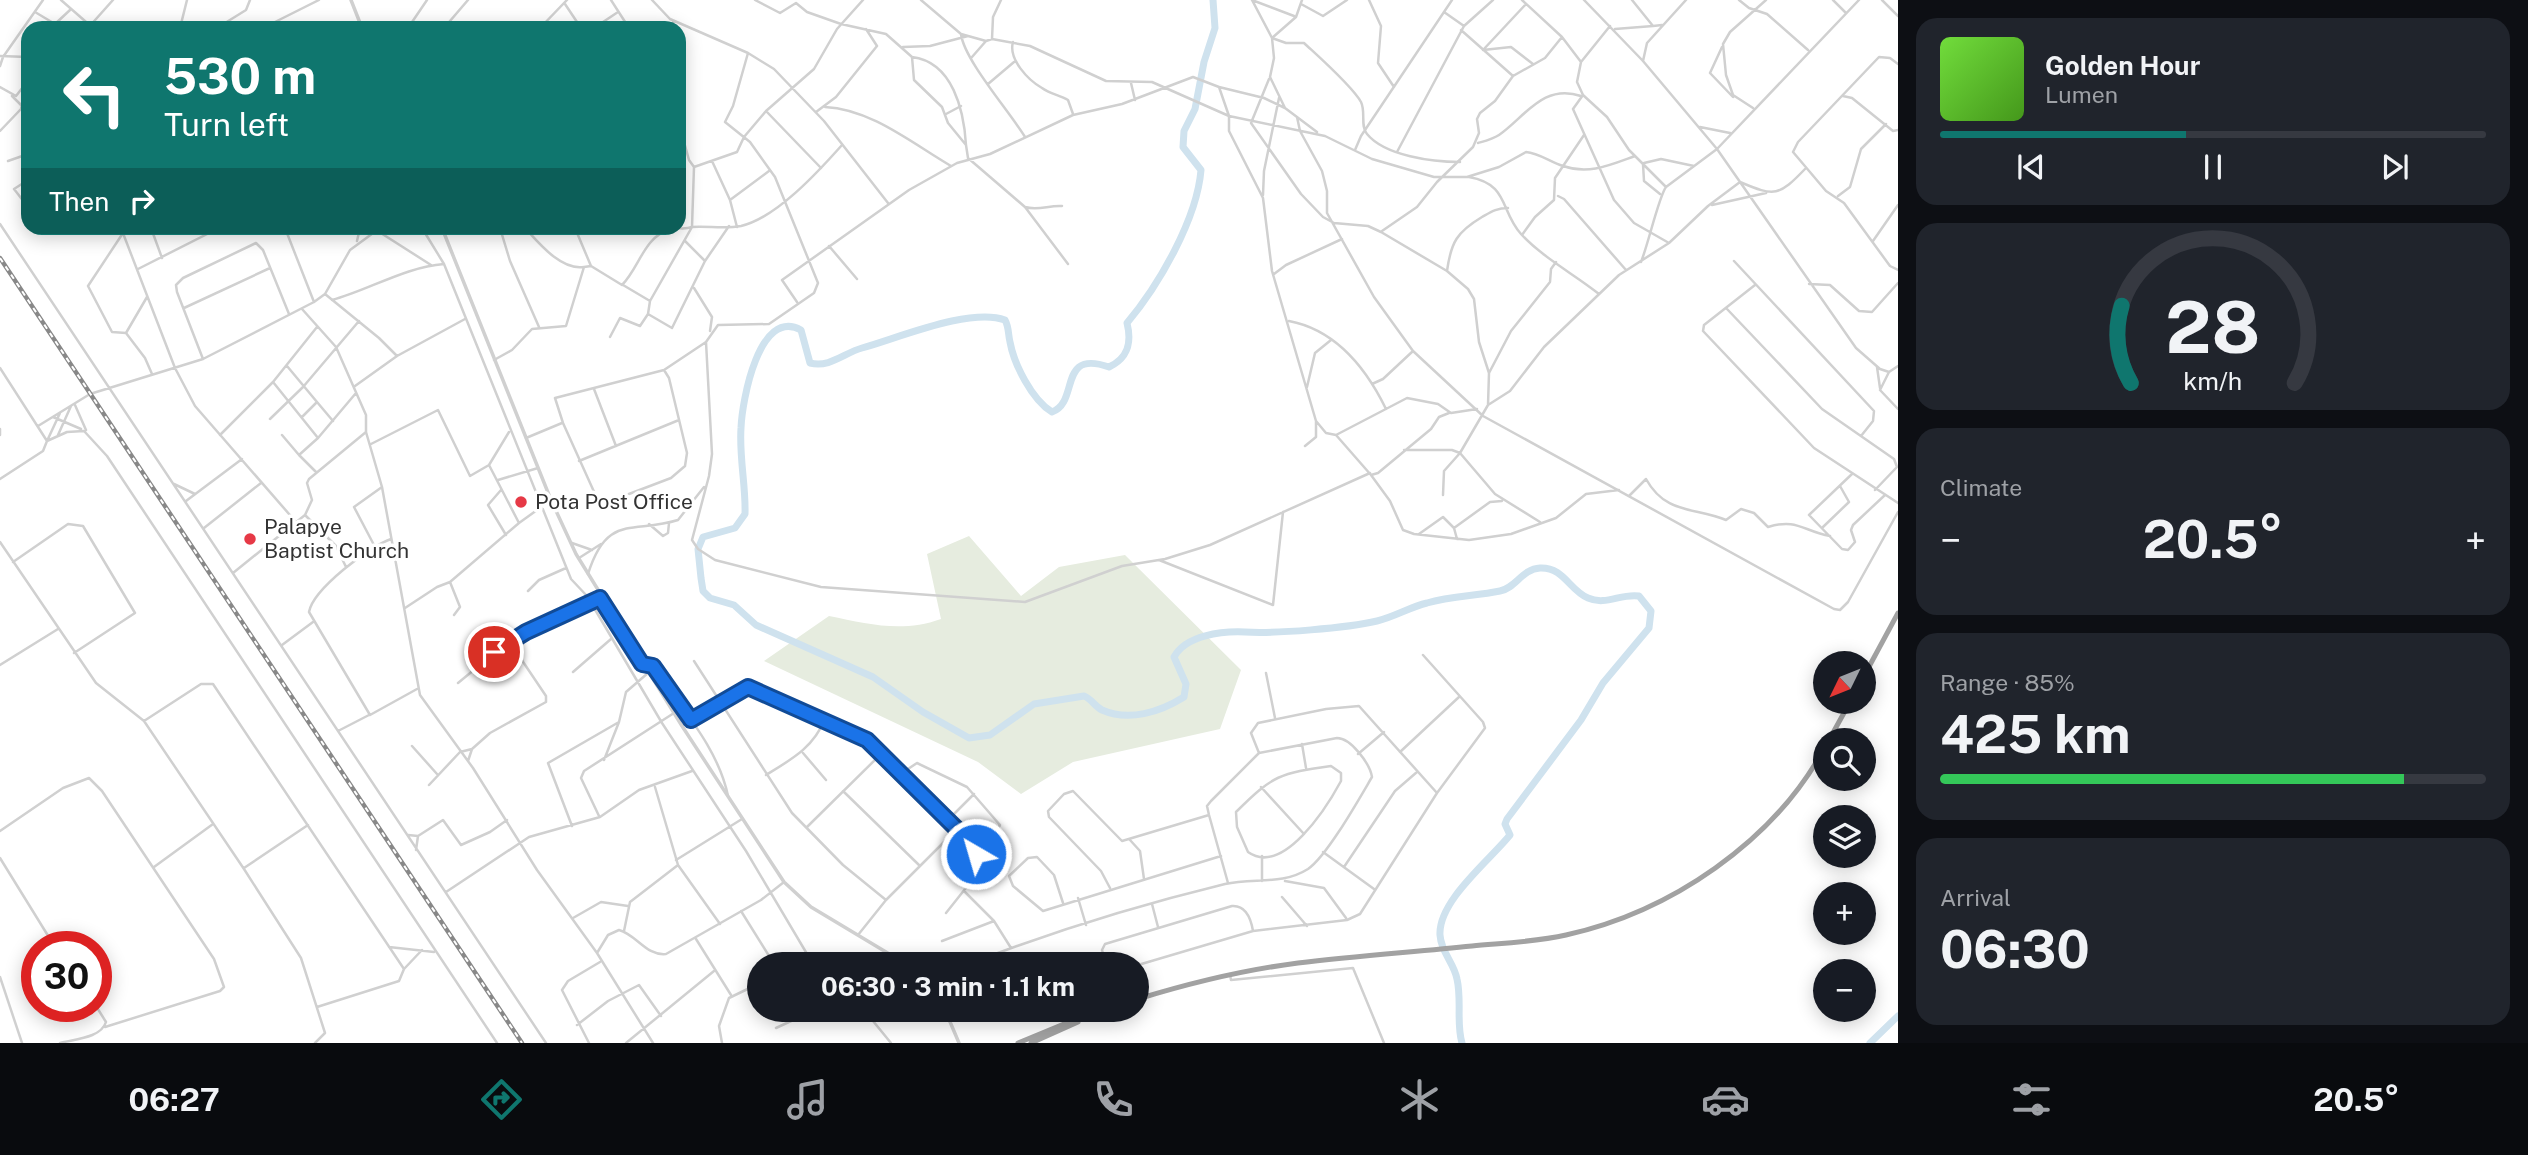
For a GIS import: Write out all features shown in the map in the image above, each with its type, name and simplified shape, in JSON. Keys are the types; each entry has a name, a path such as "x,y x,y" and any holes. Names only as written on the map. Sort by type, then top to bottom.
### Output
{"highway":[{"path":"1876,654 1898,613"},
{"path":"1149,996 1230,974 1307,962 1522,943 1569,935 1623,917 1675,892 1718,865 1759,831 1786,802 1813,764"},
{"path":"1018,1043 1069,1022"},
{"path":"1031,1043 1079,1022"}],"street":[{"path":"28,21 43,0"},
{"path":"61,0 84,21"},
{"path":"96,21 113,0"},
{"path":"182,21 187,0"},
{"path":"228,21 246,10 250,0"},
{"path":"277,21 319,0"},
{"path":"351,0 359,21"},
{"path":"413,21 427,0"},
{"path":"450,21 468,0"},
{"path":"611,0 624,21"},
{"path":"652,0 662,13 675,21"},
{"path":"755,0 780,13 796,3 807,12 841,24 886,34 912,57 925,61 944,77 955,90 961,106 968,158 1025,207 1068,264"},
{"path":"695,167 737,152 744,137 766,111 814,69 841,24 863,0"},
{"path":"921,0 961,34 986,41"},
{"path":"992,39 993,17 1001,0"},
{"path":"1251,122 1264,98 1274,58 1272,38 1252,0 1296,17"},
{"path":"1272,38 1296,17 1301,2 1323,16 1347,0"},
{"path":"1369,0 1381,26 1378,61 1394,86"},
{"path":"1355,150 1364,131 1452,0"},
{"path":"1397,152 1463,28 1493,0"},
{"path":"1522,0 1562,37 1577,53 1581,62"},
{"path":"1584,0 1612,27 1700,127 1856,348 1877,367 1889,372"},
{"path":"1632,0 1653,26"},
{"path":"1640,0 1640,7"},
{"path":"1643,61 1644,47 1686,0"},
{"path":"1739,0 1754,11 1767,14"},
{"path":"1753,108 1736,99 1710,74 1730,32 1766,0"},
{"path":"1833,0 1845,12"},
{"path":"1641,262 1653,231 1660,195 1666,187 1717,149 1858,0"},
{"path":"1882,0 1898,16"},
{"path":"547,21 566,2 577,21"},
{"path":"1483,50 1526,4"},
{"path":"1761,4 1767,14 1808,50"},
{"path":"58,21 70,9"},
{"path":"34,12 50,21"},
{"path":"604,21 618,12"},
{"path":"1444,12 1513,76"},
{"path":"1662,25 1612,27 1581,62 1577,82 1582,96 1607,117 1635,156 1666,187"},
{"path":"686,26 764,62 816,112 889,205"},
{"path":"816,112 825,107 877,46 866,29"},
{"path":"0,66 2,57 21,30"},
{"path":"961,34 961,39 997,100 1009,110 1025,137"},
{"path":"900,46 918,47 970,36"},
{"path":"1476,144 1479,127 1477,117 1495,101 1513,76 1545,58 1562,37"},
{"path":"1272,38 1286,43 1304,43 1314,53 1362,103 1364,131"},
{"path":"972,57 986,41 992,39 1013,42 1044,51 1107,81 1152,82 1229,117 1320,134"},
{"path":"1013,42 1015,61 1040,88 1068,100 1073,115"},
{"path":"1723,44 1727,75 1736,99"},
{"path":"1483,50 1511,47 1533,64"},
{"path":"748,53 733,106 724,122 744,137 770,171 786,199 817,288 769,324 718,325 706,342 712,454 692,536 696,547 715,560 810,585 1025,602 1079,580 1210,545 1370,474 1378,473 1431,429 1439,417 1477,409"},
{"path":"1577,53 1586,55"},
{"path":"2,57 21,57"},
{"path":"912,57 914,80 946,114 948,123 966,145"},
{"path":"1898,64 1890,58 1879,57 1793,148 1795,157 1805,169 1837,197 1890,266 1898,271"},
{"path":"988,84 1015,61"},
{"path":"798,303 782,280 918,184 968,158 990,154 1073,115 1135,100 1164,86 1193,77 1279,104 1320,134 1372,159 1441,178 1467,177 1499,167 1525,152 1564,167 1600,169 1635,156"},
{"path":"1270,77 1285,108"},
{"path":"1131,83 1135,100"},
{"path":"0,87 21,105"},
{"path":"1219,87 1229,117 1229,131 1263,198"},
{"path":"12,96 19,96 21,92"},
{"path":"1381,232 1417,207 1441,178 1476,144 1499,135 1538,99 1564,93 1582,96"},
{"path":"1280,95 1268,150 1263,198 1274,275 1316,421 1316,437"},
{"path":"1582,96 1573,110 1619,205 1634,223 1653,231 1669,243"},
{"path":"1843,96 1852,98 1893,131 1898,130"},
{"path":"946,114 961,106"},
{"path":"0,131 21,107"},
{"path":"825,107 844,109 873,122 932,152 951,167"},
{"path":"766,111 821,168"},
{"path":"1297,117 1300,131 1322,172 1328,198 1327,213 1374,298 1412,351 1483,416 1834,609 1840,610 1848,603 1898,512"},
{"path":"1251,122 1301,194 1334,223 1368,226 1381,232 1447,271 1475,299 1479,342 1489,373 1488,405 1460,453 1444,471 1443,495"},
{"path":"1837,197 1850,187 1861,149 1886,124"},
{"path":"1700,127 1730,133"},
{"path":"1364,131 1397,152 1460,162"},
{"path":"1522,236 1556,195 1555,178 1585,134"},
{"path":"686,228 737,227 762,217 821,168 842,145"},
{"path":"610,337 620,318 640,327 648,314 650,301 692,227 695,167 689,160 686,149"},
{"path":"9,161 21,157"},
{"path":"1643,164 1661,159 1694,166"},
{"path":"712,160 730,200 737,227"},
{"path":"1643,164 1644,181 1660,195"},
{"path":"1708,206 1782,191 1805,169"},
{"path":"730,200 770,171"},
{"path":"1467,177 1492,186 1508,208 1508,219 1522,236 1600,294"},
{"path":"1740,182 1766,193"},
{"path":"1488,405 1510,391 1544,347 1626,270 1669,243 1708,206 1740,182"},
{"path":"21,184 14,189 21,198"},
{"path":"1556,195 1564,199 1626,270"},
{"path":"1025,207 1035,209 1048,205 1062,206"},
{"path":"1873,241 1898,205"},
{"path":"1447,271 1455,242 1462,229 1497,209 1508,208"},
{"path":"0,224 546,1043"},
{"path":"648,314 672,328 705,261 729,226"},
{"path":"122,235 88,286 112,332 126,333"},
{"path":"124,235 175,368 195,406 296,522"},
{"path":"154,235 162,258"},
{"path":"138,269 201,235"},
{"path":"288,235 314,302"},
{"path":"38,426 108,387 203,359 314,302 325,294 358,235"},
{"path":"356,243 367,235"},
{"path":"383,235 392,243 431,265"},
{"path":"426,235 444,264 509,432 572,582 591,604 662,723 772,894 806,952"},
{"path":"445,235 551,500 600,598 784,882 811,908 889,952"},
{"path":"502,235 510,261 539,327"},
{"path":"533,235 560,260 578,268 590,266"},
{"path":"578,235 590,266 650,301"},
{"path":"622,285 636,261 659,235"},
{"path":"1274,275 1286,265 1342,239"},
{"path":"685,240 705,261"},
{"path":"203,359 177,292 178,281 246,246 256,243 261,246 289,315"},
{"path":"829,246 857,279"},
{"path":"1734,261 1874,411 1873,421 1861,436"},
{"path":"1489,373 1511,331 1550,282 1551,269 1556,262"},
{"path":"331,300 431,265 444,264"},
{"path":"494,360 512,350 527,332 539,327 566,326 584,267"},
{"path":"184,308 271,268"},
{"path":"1809,284 1830,285 1859,311 1868,313 1898,283"},
{"path":"1755,285 1704,325 1703,331 1814,448 1898,503"},
{"path":"694,288 712,317 710,334"},
{"path":"325,294 397,356"},
{"path":"126,333 148,295"},
{"path":"1726,307 1817,405 1897,463 1895,471 1875,489"},
{"path":"302,309 336,347 366,415 366,432 382,487 417,689 597,953 600,962 653,1043"},
{"path":"354,386 397,356 465,319"},
{"path":"270,419 303,387 359,321"},
{"path":"1289,321 1316,328 1344,348 1372,384 1386,409"},
{"path":"220,435 273,382 317,327"},
{"path":"126,333 152,374"},
{"path":"1307,388 1315,353 1331,340"},
{"path":"664,370 670,378 687,459 680,472 671,478 600,505 563,423 555,398 664,370 706,342"},
{"path":"1372,384 1383,379 1412,351"},
{"path":"287,366 334,421"},
{"path":"1880,390 1889,372 1898,366"},
{"path":"1877,367 1880,390 1898,409"},
{"path":"0,368 47,441"},
{"path":"273,382 318,438"},
{"path":"594,388 616,446"},
{"path":"299,455 334,421 356,393"},
{"path":"1336,435 1411,398 1438,404 1451,413"},
{"path":"302,417 317,402"},
{"path":"57,437 73,405"},
{"path":"73,405 86,432 183,569 497,1043"},
{"path":"370,444 439,410 470,476 489,464 509,432"},
{"path":"55,418 86,432"},
{"path":"0,479 43,451 55,418"},
{"path":"579,461 679,420"},
{"path":"1316,421 1326,433"},
{"path":"526,438 563,423"},
{"path":"0,429 0,435"},
{"path":"47,441 67,432 86,432"},
{"path":"233,573 305,514 312,500 307,482 366,432"},
{"path":"1305,446 1326,433 1336,435 1390,501 1399,526 1407,533 1457,540 1511,534 1556,518 1586,494 1619,490"},
{"path":"282,435 316,472"},
{"path":"1404,450 1452,450 1460,453 1480,479 1505,501 1541,522"},
{"path":"186,502 243,458"},
{"path":"489,464 519,523"},
{"path":"498,480 538,468"},
{"path":"1852,474 1810,513 1842,549 1848,550 1855,542 1851,530 1853,524 1885,495"},
{"path":"1630,495 1646,480 1658,498 1699,514 1726,520 1741,509 1754,513 1768,527 1778,523 1796,523 1830,536"},
{"path":"204,528 261,483"},
{"path":"174,484 195,494"},
{"path":"579,558 624,528 669,522 682,516 706,484"},
{"path":"1822,528 1849,502 1840,486"},
{"path":"375,545 354,507 382,487"},
{"path":"502,489 488,505 506,535"},
{"path":"404,609 437,587 450,582 519,523 551,500"},
{"path":"1454,527 1490,502 1505,501"},
{"path":"1159,559 1273,605 1283,512"},
{"path":"305,514 336,546 346,567"},
{"path":"1419,534 1443,517 1454,527 1457,540"},
{"path":"649,524 663,536 668,533 669,522"},
{"path":"13,562 68,524 83,526 135,613 75,653"},
{"path":"370,715 309,608 346,567 375,545 391,539"},
{"path":"0,542 99,687 144,721 297,950 325,1033 315,1043"},
{"path":"571,542 592,550"},
{"path":"588,575 604,542"},
{"path":"528,591 539,580 566,568"},
{"path":"450,582 460,607 454,615"},
{"path":"458,683 509,640 600,598"},
{"path":"282,645 314,621"},
{"path":"0,665 58,629"},
{"path":"520,656 519,643 526,632"},
{"path":"573,672 611,639"},
{"path":"429,785 460,752 472,749 491,733 546,702 546,696 509,640"},
{"path":"1149,962 1253,931 1347,920 1360,914 1437,793 1485,728 1483,722 1423,655"},
{"path":"694,661 765,775 806,828 886,900"},
{"path":"642,664 653,666 691,720 722,771 729,799"},
{"path":"604,760 619,722 626,692 648,673"},
{"path":"1266,673 1275,718"},
{"path":"144,721 201,684 213,684 404,969"},
{"path":"682,726 744,689 754,688 867,740 977,849"},
{"path":"338,732 417,689"},
{"path":"1400,752 1460,697"},
{"path":"1259,753 1251,728 1258,723 1275,718 1359,706 1437,793"},
{"path":"600,817 581,778 584,771 674,713"},
{"path":"765,775 803,753 816,738 825,719"},
{"path":"572,826 548,763 619,722"},
{"path":"1358,754 1384,732"},
{"path":"1228,883 1209,815 1208,806 1211,801 1259,753 1341,738 1371,770 1372,777 1321,858 1306,870 1282,880"},
{"path":"1302,744 1306,769"},
{"path":"412,746 437,775"},
{"path":"468,761 472,749"},
{"path":"803,753 826,780"},
{"path":"806,828 882,753"},
{"path":"902,773 913,764 927,766 958,781 974,794 1000,825 996,834 977,849 972,877 965,892 946,914"},
{"path":"1335,767 1342,777 1338,788 1304,834 1288,850 1262,856 1252,855 1244,848 1235,817 1261,787 1278,776 1306,769 1335,767"},
{"path":"446,891 521,842 600,817 639,790 693,771"},
{"path":"1344,867 1395,791 1417,772"},
{"path":"0,831 63,788 89,778 102,791 214,959 225,987 220,991 106,1027 97,1034 60,1043"},
{"path":"655,786 678,865 720,924"},
{"path":"1261,787 1304,834"},
{"path":"843,791 920,866"},
{"path":"1110,889 1101,872 1051,820 1048,811 1064,794 1073,791 1119,840 1130,840 1209,815"},
{"path":"948,820 974,794"},
{"path":"676,860 742,819"},
{"path":"406,835 418,836 443,820 461,845 507,820"},
{"path":"154,867 213,824"},
{"path":"244,869 308,825"},
{"path":"858,935 886,900 957,829"},
{"path":"416,851 418,836"},
{"path":"1130,840 1140,851 1144,879"},
{"path":"1323,852 1374,889"},
{"path":"1063,903 1054,875 1037,857 1028,858 1009,876 1010,883 1040,911 1222,856"},
{"path":"1262,856 1262,881"},
{"path":"0,858 45,931"},
{"path":"624,932 628,906 656,880 678,865"},
{"path":"1000,952 1228,883 1282,880 1324,888 1347,920"},
{"path":"597,953 608,934 624,932 647,949 662,955 696,939 772,894 784,882"},
{"path":"965,892 995,922 1011,948"},
{"path":"1282,897 1307,926"},
{"path":"1078,898 1086,925"},
{"path":"572,919 601,902 628,906"},
{"path":"1152,904 1158,927"},
{"path":"1103,952 1105,944 1238,905 1247,912 1253,931"},
{"path":"741,911 767,952"},
{"path":"942,941 995,922"},
{"path":"696,939 731,995"},
{"path":"389,947 437,953"},
{"path":"317,1007 398,981 404,969 422,950"},
{"path":"589,1043 564,996 564,985 600,962"},
{"path":"1230,974 1231,980 1353,968 1384,1043"},
{"path":"626,1043 714,971"},
{"path":"0,977 22,1043"},
{"path":"577,1024 634,986 641,987 661,1016"},
{"path":"722,1043 720,1020 731,995 747,988"},
{"path":"106,1022 106,1027"},
{"path":"776,1028 789,1022"},
{"path":"875,1022 891,1043"},
{"path":"950,1022 959,1043"}],"shaded area":[{"path":"969,536 1021,596 1059,567 1125,555 1241,670 1220,729 1073,762 1021,794 978,762 764,661 829,616 899,626 913,626 941,619 927,554"}],"waterway":[{"path":"1213,0 1215,28 1204,62 1195,109 1184,131 1183,147 1201,170 1198,189 1174,251 1152,290 1127,323 1129,343 1121,359 1109,367 1093,363 1082,365 1075,371 1060,406 1052,412 1038,399 1020,371 1005,320 973,317 954,321 914,331 855,350 830,362 817,364 810,363 801,330 786,326 774,332 756,360 742,415 745,514 735,528 703,537 698,549 703,591 710,598 734,605 756,625 873,677 923,712 969,738 990,735 1034,704 1084,696 1097,707 1112,714 1144,714 1165,707 1184,697 1186,684 1174,657 1187,644 1205,636 1236,632 1311,630 1377,621 1436,601 1506,589 1528,572 1540,568 1555,571 1581,594 1595,600 1639,596 1651,611 1649,628 1603,683 1581,720 1507,819 1505,824 1510,835 1467,882 1447,909 1440,935 1458,987 1462,1043"},
{"path":"1870,1043 1898,1016"}],"railway":[{"path":"0,258 522,1043"}],"place":[{"name":"Pota Post Office","path":"521,502"},
{"name":"Palapye Baptist Church","path":"250,539"}],"route":[{"path":"494,652 509,640 600,598 642,664 653,666 691,720 748,687 825,719 872,744 977,849 976,854"}]}
